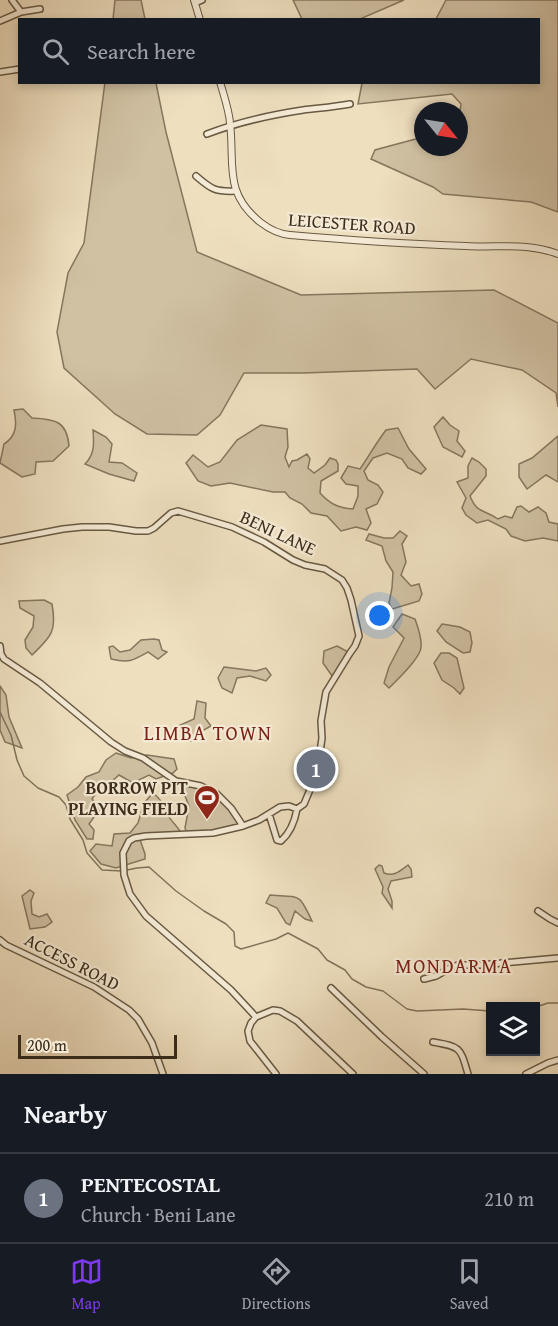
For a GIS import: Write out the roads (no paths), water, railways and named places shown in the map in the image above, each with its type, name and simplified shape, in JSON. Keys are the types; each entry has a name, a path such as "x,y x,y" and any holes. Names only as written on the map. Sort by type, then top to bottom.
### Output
{"street":[{"path":"12,0 21,12"},
{"path":"199,18 194,2 202,0"},
{"path":"0,21 21,12 39,9"},
{"path":"0,72 18,69"},
{"name":"LEICESTER ROAD","path":"221,84 231,125 232,164 236,191 243,204 271,229 285,235 478,247 511,245 549,250 558,254"},
{"path":"207,134 231,125 304,110 350,104"},
{"path":"196,176 204,184 217,191 236,191"},
{"name":"BENI LANE","path":"0,541 82,527 109,527 144,532 152,530 176,511 249,534 293,560 332,573 342,580 347,588 359,636 325,696 317,773 304,804 297,809 291,827 281,841 277,840 269,813"},
{"path":"0,646 4,659 39,683 111,742 143,758 176,781 201,786 217,794 231,808 243,826"},
{"path":"256,1017 231,990 146,916 130,894 124,875 123,853 129,841 135,838 213,833 259,820 280,807 289,806 297,809"},
{"path":"538,911 558,923"},
{"name":"ACCESS ROAD","path":"0,940 94,987 129,1010 138,1019 148,1036 164,1074"},
{"path":"424,980 458,965 558,958"},
{"path":"331,988 424,1074"},
{"path":"276,1074 250,1041 248,1031 256,1017 273,1010 297,1021 353,1074"},
{"path":"433,1042 458,1048 463,1054 468,1074"},
{"path":"526,1074 558,1060"}],"waterway":[{"path":"0,712 11,735 17,760 24,776 38,788 59,797 66,805 70,819 83,840 87,853 102,870 122,871"},
{"path":"127,870 149,867 176,891 226,924 234,932 235,946 241,949 276,939 288,933 318,949 327,960 345,970 352,979 366,987 383,991 407,1009 486,1011"},
{"path":"540,1006 558,1003"}],"place":[{"name":"PENTECOSTAL","path":"316,769"},
{"name":"BORROW PIT PLAYING FIELD","path":"207,821"}],"district":[{"name":"LIMBA TOWN","path":"208,733"},
{"name":"MONDARMA","path":"454,966"}]}
